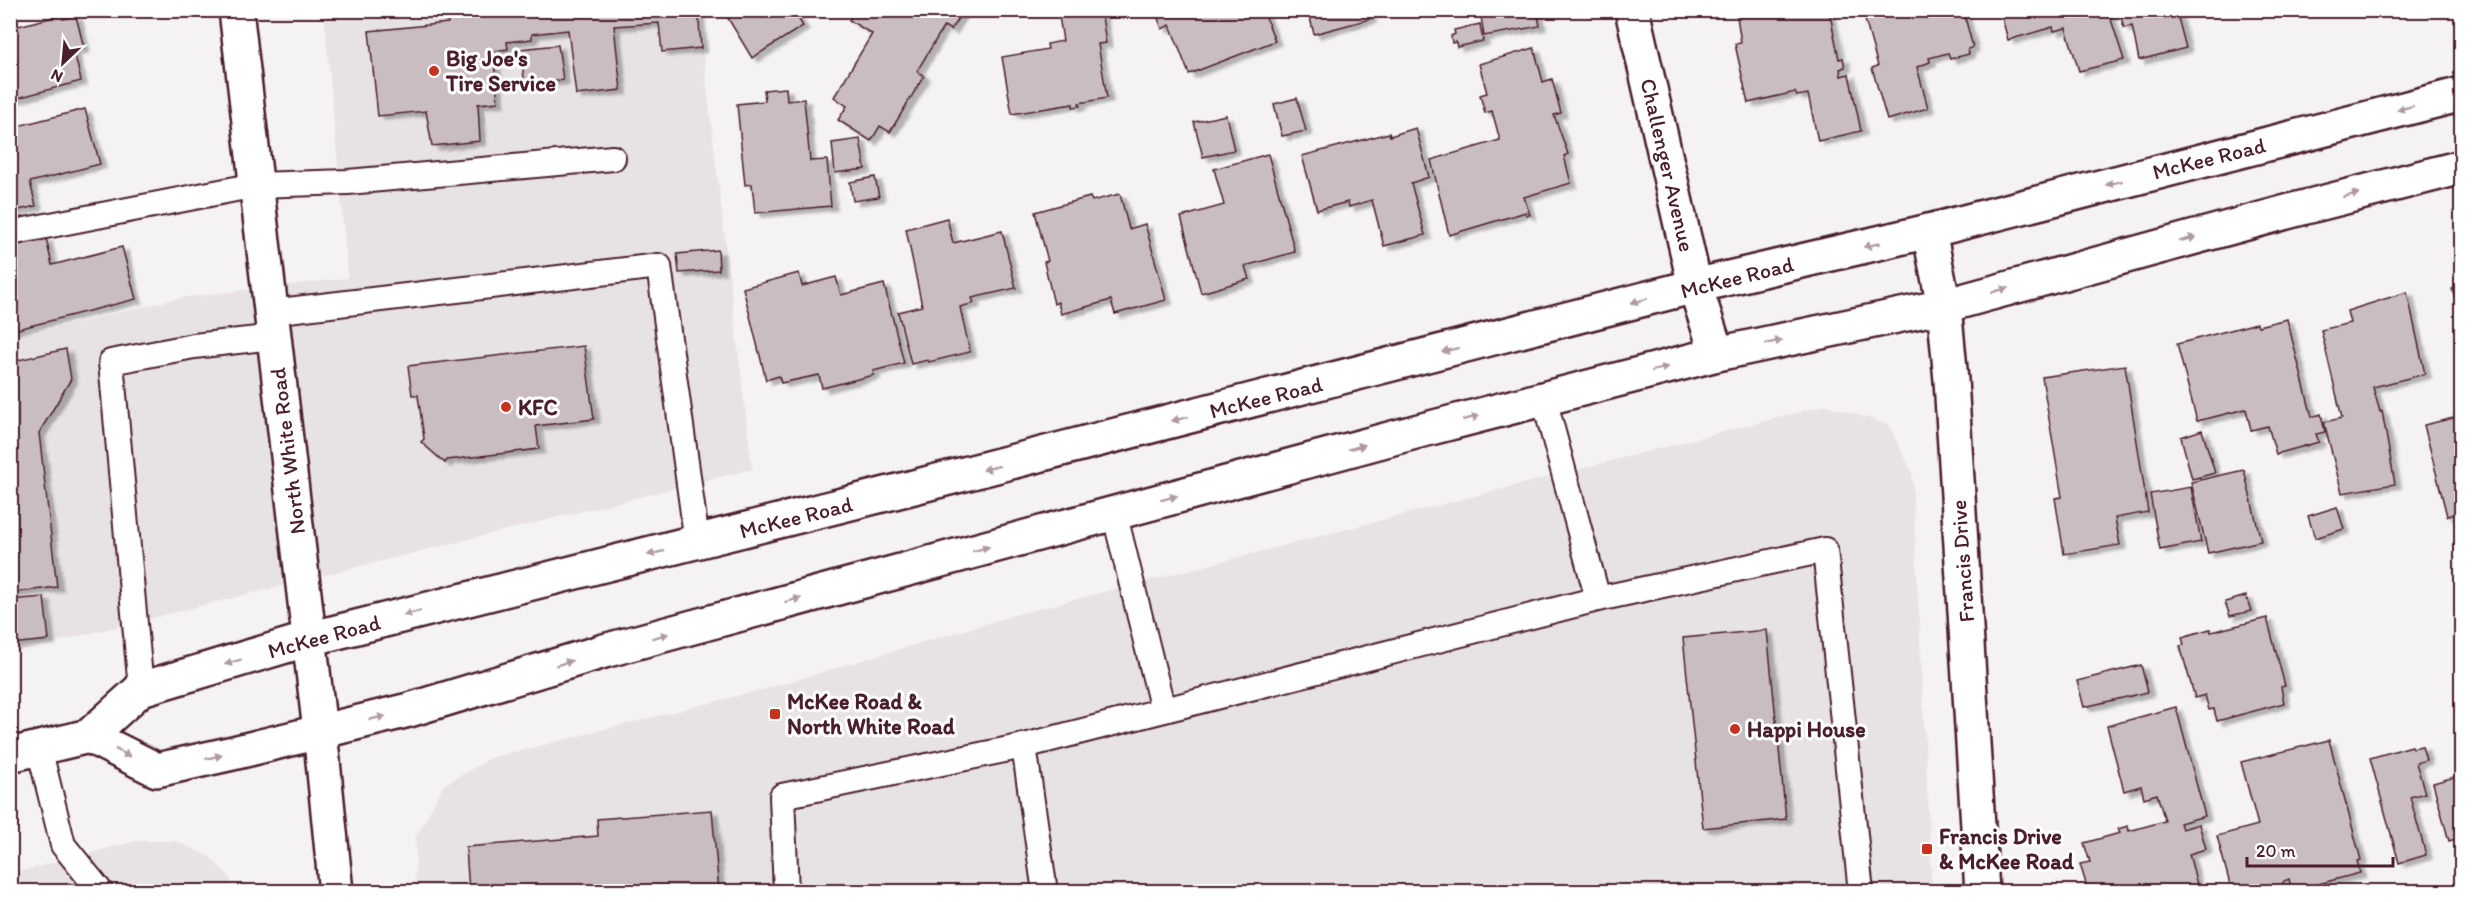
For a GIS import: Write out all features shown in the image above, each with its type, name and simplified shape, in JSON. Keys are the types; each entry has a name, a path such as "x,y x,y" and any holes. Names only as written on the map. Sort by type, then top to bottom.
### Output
{"main road":[{"name":"North White Road","path":"236,10 320,731 336,891"},
{"name":"Challenger Avenue","path":"1632,10 1695,286 1717,354"},
{"name":"McKee Road","path":"25,751 89,736 141,689 309,639 1695,286 1929,231 2462,94"},
{"path":"89,736 157,770 409,710 604,651 1114,512 1717,354 1944,306 2294,210 2462,167"},
{"name":"Francis Drive","path":"1929,231 1944,306 1951,380 1983,891"}],"lane":[{"path":"10,233 256,185 348,182 613,158"},
{"path":"141,689 111,362 194,346 272,324 659,266 697,542"},
{"path":"1544,399 1598,599"},
{"path":"1114,512 1163,710"},
{"path":"786,891 782,796 1024,746 1598,599 1825,550 1861,891"},
{"path":"1024,746 1045,891"},
{"path":"25,751 63,845 101,891"}],"shaded area":[{"path":"324,11 698,11 752,469 11,653 10,339 179,298 348,278"},
{"path":"1827,405 1889,425 1912,473 1932,891 415,892 416,837 444,785 491,758 765,689 1015,615"},
{"path":"136,841 176,841 208,856 228,875 235,891 11,892 11,874"}],"building":[{"name":"Big Joe's Tire Service","path":"446,10 698,10 701,48 662,52 659,23 614,26 621,90 576,95 568,30 532,34 532,39 507,42 508,49 493,51 498,102 478,104 480,141 432,146 426,111 378,116 369,31 448,23"},
{"path":"734,10 793,10 803,26 752,58 726,15"},
{"path":"855,10 963,10 951,30 944,26 917,71 924,76 890,132 880,126 871,141 838,120 847,106 834,97 872,34 849,20"},
{"path":"1058,10 1101,10 1106,43 1098,44 1107,98 1079,103 1080,106 1073,107 1073,104 1012,114 1002,57 1048,49 1047,44 1063,41"},
{"path":"1155,10 1263,10 1275,41 1189,74 1170,25 1162,29"},
{"path":"1308,10 1368,10 1370,19 1314,34"},
{"path":"1480,10 1537,10 1540,26 1484,36"},
{"path":"1736,10 1829,10 1839,59 1843,58 1845,67 1840,69 1841,76 1849,74 1861,131 1818,141 1808,94 1797,96 1795,92 1748,103 1735,44 1741,43"},
{"path":"1866,10 1963,10 1973,47 1968,49 1969,54 1950,59 1948,53 1929,58 1930,62 1917,67 1928,108 1887,120 1872,68 1878,66 1864,16 1867,15"},
{"path":"2000,10 2108,10 2124,60 2079,71 2066,28 2054,31 2053,27 2008,40"},
{"path":"2119,10 2176,10 2186,48 2139,60 2132,26 2124,28"},
{"path":"62,15 63,19 76,16 84,48 74,51 81,81 10,100 10,28"},
{"path":"1480,24 1483,41 1457,47 1456,42 1452,43 1451,36 1455,34 1454,30"},
{"path":"558,45 563,80 525,85 520,49"},
{"path":"1534,48 1543,82 1552,79 1561,113 1554,115 1568,154 1564,156 1571,183 1524,197 1530,215 1526,212 1449,235 1431,160 1500,140 1492,111 1485,113 1480,95 1487,93 1479,64"},
{"path":"786,88 787,101 804,99 810,161 827,160 831,206 755,213 752,184 745,185 737,104 765,101 764,90"},
{"path":"1297,98 1306,131 1282,136 1274,104"},
{"path":"85,109 100,164 30,182 36,206 10,212 10,128"},
{"path":"1226,115 1234,150 1203,157 1194,122"},
{"path":"1416,128 1429,177 1411,183 1425,235 1384,246 1372,200 1349,207 1348,202 1317,210 1302,156"},
{"path":"860,139 865,169 835,173 832,143"},
{"path":"1268,154 1295,252 1245,266 1249,279 1201,293 1181,217 1224,205 1214,169"},
{"path":"875,177 879,197 853,201 850,182"},
{"path":"1120,194 1129,229 1145,224 1166,300 1115,314 1111,300 1061,314 1058,302 1054,304 1044,262 1048,261 1035,212 1090,197 1092,201"},
{"path":"947,218 953,243 1002,231 1016,288 972,298 974,303 960,307 970,352 911,364 898,312 922,306 906,229"},
{"path":"46,238 52,265 122,247 136,299 10,331 10,247"},
{"path":"718,250 719,270 679,273 677,254"},
{"path":"799,273 802,286 836,277 841,295 884,284 904,363 873,371 874,375 822,388 819,375 781,383 779,376 766,380 743,288"},
{"path":"2462,287 2462,322 2452,289"},
{"path":"2407,292 2425,374 2373,387 2380,412 2382,411 2395,484 2342,493 2324,422 2342,418 2321,330 2350,323 2347,311"},
{"path":"2287,319 2312,417 2321,414 2325,432 2316,434 2319,442 2276,454 2268,426 2251,430 2246,409 2197,421 2177,344 2257,323 2258,326"},
{"name":"KFC","path":"584,346 594,419 536,426 539,449 447,460 445,463 421,442 424,439 418,395 412,395 408,366"},
{"path":"66,349 71,379 39,433 57,587 10,593 10,362"},
{"path":"2125,365 2148,512 2115,518 2120,545 2064,554 2055,498 2062,497 2042,377"},
{"path":"2462,416 2462,512 2447,516 2424,425"},
{"path":"2202,430 2215,473 2192,479 2181,437"},
{"path":"2244,470 2261,541 2208,553 2191,482"},
{"path":"2191,487 2201,542 2160,550 2150,494"},
{"path":"2337,507 2344,529 2315,538 2308,516"},
{"path":"2246,596 2251,611 2230,616 2225,602"},
{"path":"44,597 49,640 10,644 10,600"},
{"path":"2267,618 2285,686 2281,687 2284,703 2217,721 2214,709 2209,710 2205,695 2195,698 2180,646 2184,645 2182,637"},
{"name":"Happi House","path":"1767,630 1786,819 1703,828 1683,638"},
{"path":"2141,665 2148,692 2084,707 2077,681"},
{"path":"2176,707 2205,816 2180,823 2182,829 2199,824 2206,849 2189,854 2199,892 2091,892 2090,887 2087,887 2080,864 2090,862 2084,843 2120,833 2118,829 2128,826 2129,831 2165,821 2157,794 2144,798 2141,786 2124,791 2107,726"},
{"path":"2329,740 2361,860 2357,861 2360,873 2292,891 2289,879 2281,886 2261,892 2232,892 2217,836 2258,825 2241,762"},
{"path":"2412,746 2413,748 2422,746 2426,760 2416,763 2425,793 2410,797 2426,855 2399,863 2370,758"},
{"path":"2462,775 2462,837 2449,841 2433,783"},
{"path":"712,810 719,892 469,892 466,847 598,836 597,819"}],"place":[{"name":"Big Joe's Tire Service","path":"434,71"},
{"name":"KFC","path":"506,407"},
{"name":"McKee Road & North White Road","path":"775,714"},
{"name":"Happi House","path":"1735,729"},
{"name":"Francis Drive & McKee Road","path":"1927,849"}]}
